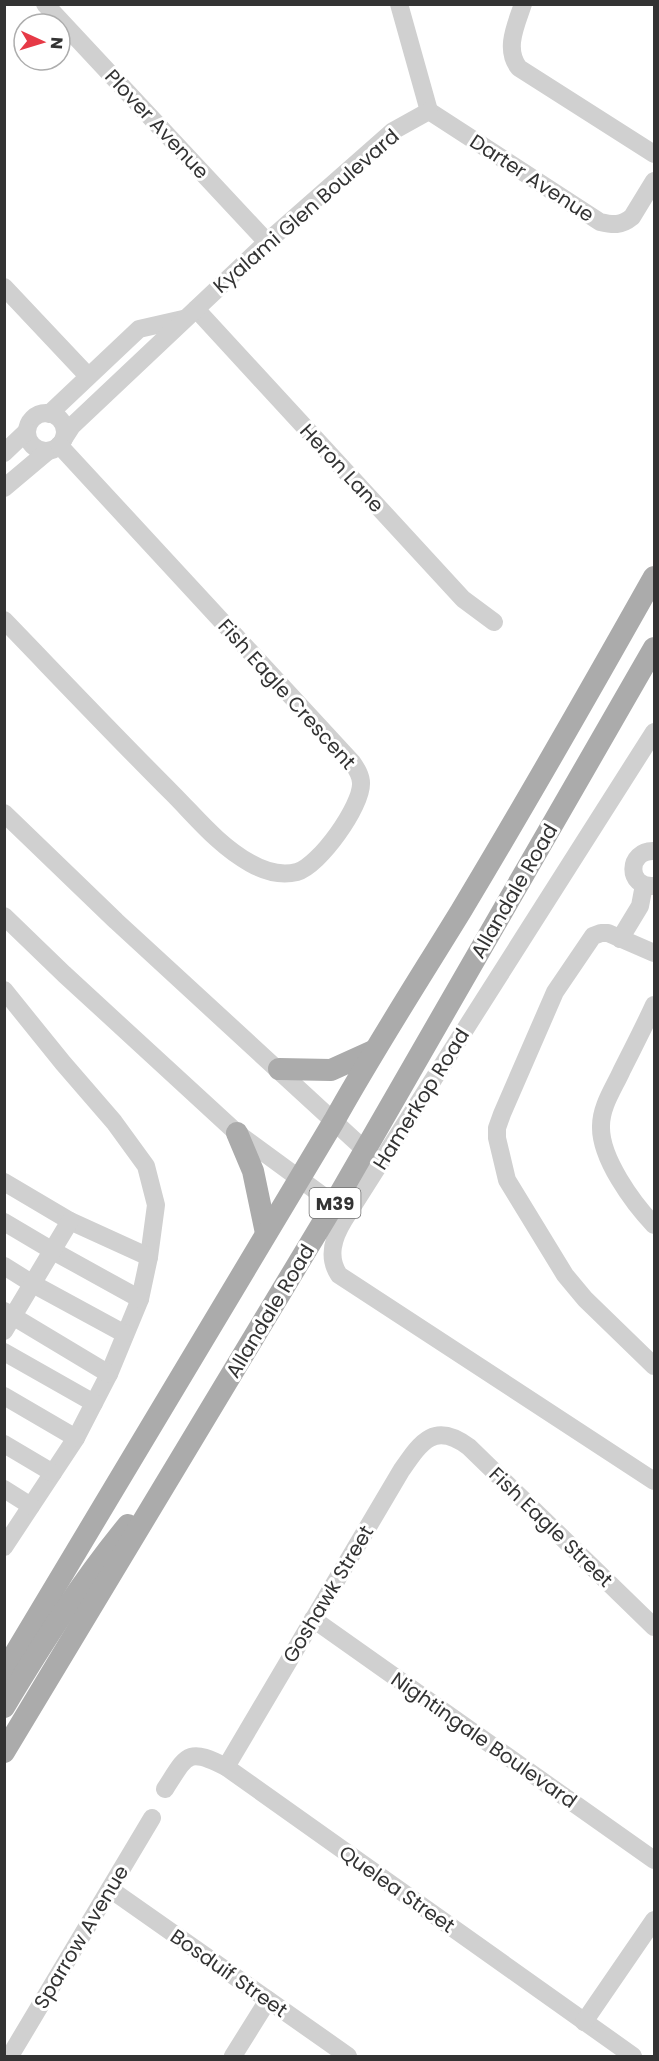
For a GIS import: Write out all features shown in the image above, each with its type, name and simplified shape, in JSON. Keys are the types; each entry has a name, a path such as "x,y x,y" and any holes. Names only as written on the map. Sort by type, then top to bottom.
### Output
{"main road":[{"name":"Allandale Road","path":"4,1672 334,1121 373,1051 556,750 654,577"},
{"name":"Allandale Road","path":"4,1752 334,1204 654,648"},
{"path":"279,1069 330,1070 373,1051"},
{"path":"237,1133 257,1185 266,1233"},
{"path":"4,1707 44,1641 103,1556 175,1469"},
{"path":"4,1660 40,1612"}],"street":[{"path":"399,4 429,111"},
{"path":"523,4 512,38 513,59 519,68 654,154"},
{"name":"Plover Avenue","path":"47,5 267,242"},
{"name":"Kyalami Glen Boulevard","path":"4,488 57,445 72,426 190,313 393,130 429,111"},
{"name":"Darter Avenue","path":"429,111 600,222 619,225 627,222 654,181"},
{"path":"4,287 87,376"},
{"path":"4,453 27,431 36,416 49,414 139,328 190,313"},
{"name":"Heron Lane","path":"190,313 463,599 494,622"},
{"path":"27,431 30,443 41,450 57,445 63,426 60,420 49,414"},
{"name":"Fish Eagle Crescent","path":"4,620 126,748 228,849 250,863 284,874 309,867 317,860 353,810 360,793 361,783 352,762 57,445"},
{"name":"Hamerkop Road","path":"654,732 344,1220 335,1238 332,1258 333,1266 339,1275 654,1481"},
{"path":"4,813 116,921 365,1150"},
{"path":"620,939 640,906 649,885 636,877 635,861 643,853 654,851"},
{"path":"4,916 237,1133 334,1204"},
{"path":"654,953 604,933 593,936 555,992 497,1128 497,1138 507,1180 566,1275 585,1299 654,1366"},
{"path":"4,990 114,1122 146,1166 156,1205 149,1257 140,1299 110,1374 76,1438 6,1540"},
{"path":"654,1005 608,1098 602,1114 601,1128 604,1144 612,1164 629,1192 654,1225"},
{"path":"4,1182 70,1221 149,1257"},
{"path":"70,1221 33,1284 7,1320 110,1374"},
{"path":"4,1222 140,1299"},
{"path":"4,1266 125,1334"},
{"path":"4,1352 94,1403"},
{"path":"4,1396 76,1438"},
{"name":"Goshawk Street","path":"226,1767 414,1451 427,1440 443,1435"},
{"name":"Fish Eagle Street","path":"443,1435 469,1447 654,1627"},
{"path":"4,1444 53,1473"},
{"path":"4,1489 31,1506"},
{"name":"Nightingale Boulevard","path":"313,1619 654,1860"},
{"name":"Quelea Street","path":"165,1789 182,1763 191,1756 208,1758 226,1767 633,2056"},
{"name":"Sparrow Avenue","path":"10,2056 152,1818"},
{"name":"Bosduif Street","path":"110,1889 348,2056"},
{"path":"584,2022 654,1920"},
{"path":"233,2056 268,2000"}]}
